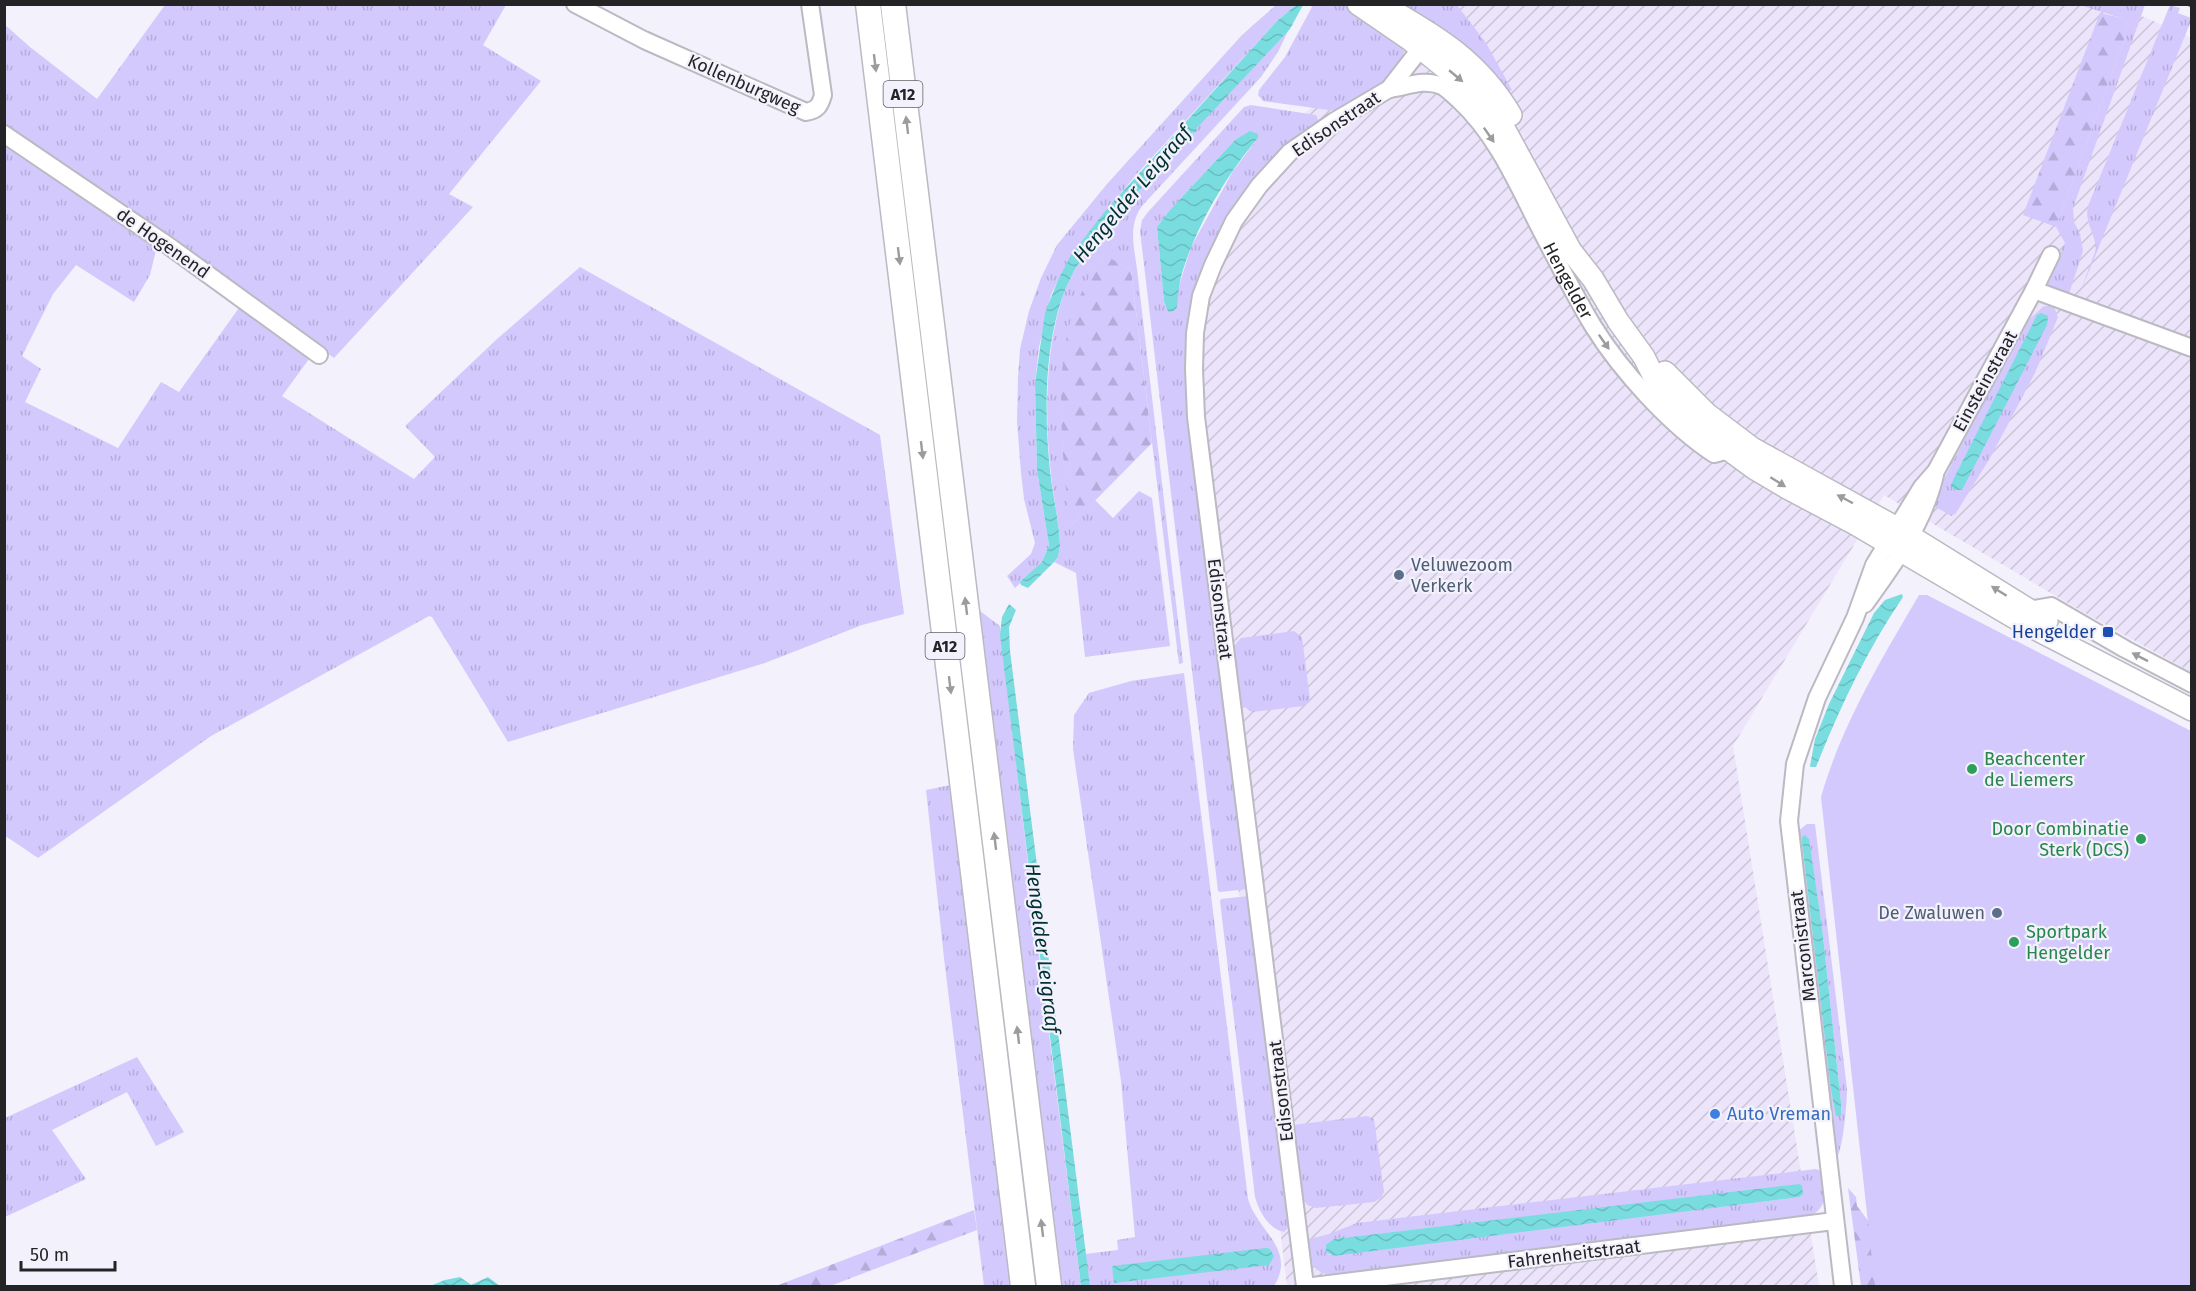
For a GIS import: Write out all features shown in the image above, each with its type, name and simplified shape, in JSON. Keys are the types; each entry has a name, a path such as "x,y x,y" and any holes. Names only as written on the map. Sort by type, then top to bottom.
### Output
{"highway":[{"name":"A12","path":"868,4 1023,1287"},
{"name":"A12","path":"892,4 1049,1287"}],"main road":[{"name":"Hengelder","path":"1358,4 1381,19 1417,52 1486,104 1505,130 1571,251 1593,279 1618,321 1644,357 1657,383 1706,433 1787,488 1898,539 2029,610 2117,664 2192,702"},
{"name":"Hengelder","path":"1382,4 1447,43 1484,77 1506,107 1586,254 1593,279"},
{"name":"Hengelder","path":"1644,357 1663,370 1707,414 1735,436 1898,539 2020,621 2192,710"}],"street":[{"name":"Kollenburgweg","path":"575,4 644,40 806,112 814,111 820,106 823,95 810,4"},
{"path":"1417,52 1429,44 1447,43"},
{"name":"Hengelder","path":"1417,52 1416,67 1432,84 1442,86 1472,112 1493,138 1593,326 1622,365 1671,420 1697,443 1714,454 1729,450"},
{"name":"Edisonstraat","path":"1305,1287 1196,417 1195,333 1201,296 1213,265 1234,221 1258,186 1290,152 1332,122 1389,89 1417,52"},
{"path":"1389,89 1402,88 1420,82 1432,84"},
{"name":"de Hogenend","path":"4,134 166,244 320,356"},
{"name":"Einsteinstraat","path":"1898,539 1924,511 1936,471 2051,255"},
{"path":"2034,290 2192,348"},
{"name":"Marconistraat","path":"1843,1287 1789,821 1795,764 1809,719 1855,618 1898,539"},
{"path":"2029,610 2051,606 2125,649 2192,684"},
{"name":"Fahrenheitstraat","path":"1313,1287 1834,1221"}],"shaded area":[{"path":"2108,4 2147,18 2191,38 2191,672 2090,616 1884,495 1733,746 1819,1286 1287,1286 1184,447 1170,301 1261,149 1362,67 1398,5"}],"green space":[{"path":"165,5 506,5 483,45 541,81 449,194 473,207 334,358 5,132 4,24 97,99"},
{"path":"1276,5 1296,5 1277,21 1135,176 1078,246 1051,295 1039,347 1035,383 1037,470 1049,545 1042,562 1015,588 1007,576 1031,554 1035,543 1024,499 1017,421 1020,349 1029,311 1041,278 1057,245 1107,184 1242,35"},
{"path":"1309,5 1351,5 1404,48 1403,62 1389,80 1336,111 1263,101 1258,95 1259,90 1285,57 1312,7"},
{"path":"1390,5 1457,5 1486,43 1512,90 1504,94"},
{"path":"2079,5 2145,5 2073,208 2074,222 2080,234 2083,251 2069,294 2046,285 2065,243 2056,227 2125,38 2127,25 2122,18"},
{"path":"2170,5 2180,8 2178,13 2191,18 2191,21 2078,298 2096,249 2087,217 2088,206"},
{"path":"2100,13 2122,18 2127,25 2125,38 2056,227 2023,215"},
{"path":"1289,29 1278,52 1261,77 1142,206 1133,228 1183,663 1179,664 1131,270 1103,255 1086,285 1074,318 1066,351 1062,386 1063,456 1071,525 1095,500 1113,518 1139,491 1152,498 1170,646 1085,657 1076,573 1054,562 1058,557 1060,546 1048,442 1047,393 1052,342 1063,295 1079,263 1107,227"},
{"path":"1251,105 1316,115 1319,122 1272,163 1193,314 1248,889 1220,892 1218,891 1140,231 1142,220 1148,212 1244,107","holes":["1258,138 1233,171 1191,247 1168,312 1164,301 1157,227 1235,140"]},
{"path":"4,143 157,246 150,275 134,302 76,265 53,294 22,356 41,369 25,402 118,448 161,382 179,392 241,305 312,355 282,396 414,479 435,457 405,426 497,339 580,267 880,435 904,614 862,625 765,663 508,742 432,617 429,616 211,736 38,858 4,835"},
{"path":"1103,254 1131,270 1152,443 1070,526 1061,420 1066,339 1078,300"},
{"path":"2044,306 2054,307 2058,317 2035,373 1990,458 1956,513 1951,516 1931,504 2025,323"},
{"name":"Sportpark Hengelder","path":"1919,595 1927,595 2191,731 2191,1286 1875,1286 1821,797 1851,718"},
{"path":"980,611 1000,626 1081,1286 1062,1286"},
{"path":"1294,631 1302,637 1310,700 1304,706 1252,712 1240,704 1233,647 1241,638"},
{"path":"1184,673 1248,1199 1278,1251 1281,1261 1280,1273 1274,1286 1090,1286 1085,1254 1118,1250 1117,1240 1135,1237 1121,1081 1073,749 1074,715 1089,693 1131,681"},
{"path":"950,785 1012,1286 984,1286 926,790"},
{"path":"1807,824 1815,824 1847,1089 1842,1138 1835,1160 1798,831","holes":["1808,837 1822,927 1841,1102 1834,1107 1802,843"]},
{"path":"1249,896 1291,1225 1284,1232 1265,1219 1255,1197 1220,901 1221,899"},
{"path":"137,1057 184,1132 156,1146 127,1092 52,1130 86,1179 5,1217 5,1118"},
{"path":"1367,1116 1374,1119 1384,1192 1381,1198 1374,1202 1316,1208 1307,1205 1304,1200 1293,1125"},
{"path":"1816,1169 1823,1172 1823,1203 1810,1216 1329,1275 1317,1270 1311,1262 1306,1240 1357,1223","holes":["1801,1185 1802,1196 1800,1197 1329,1255 1334,1239"]},
{"path":"1848,1188 1856,1197 1857,1206 1872,1226 1882,1286 1861,1286"},
{"path":"974,1210 977,1230 830,1286 776,1286"}],"water":[{"name":"Hengelder Leigraaf","path":"1296,5 1303,5 1290,29 1096,239 1072,275 1056,318 1048,366 1049,460 1060,546 1058,557 1028,588 1021,585 1020,582 1042,562 1049,545 1037,470 1035,383 1045,313 1058,280 1071,255 1106,210 1277,21"},
{"path":"1250,131 1258,134 1258,138 1224,184 1196,235 1183,270 1177,307 1174,311 1168,312 1164,301 1157,227 1235,140"},
{"path":"2041,313 2048,316 2047,325 1962,490 1954,490 1951,485 1954,478 2037,315"},
{"path":"1902,594 1903,597 1855,679 1816,767 1811,767 1815,739 1829,704 1874,613 1885,600"},
{"name":"Hengelder Leigraaf","path":"1009,604 1016,610 1009,627 1010,651 1090,1286 1081,1286 1000,635 1002,617"},
{"path":"1805,835 1809,839 1822,927 1841,1116 1836,1116 1831,1090 1802,843 1802,837"},
{"path":"1800,1184 1803,1194 1800,1197 1333,1256 1326,1251 1326,1245 1334,1239"},
{"path":"1270,1249 1274,1256 1269,1265 1114,1283 1112,1266"},
{"path":"460,1277 471,1285 488,1277 500,1286 430,1286"}],"place":[{"name":"Veluwezoom Verkerk","path":"1399,575"},
{"name":"Hengelder","path":"2108,632"},
{"name":"Beachcenter de Liemers","path":"1972,769"},
{"name":"Door Combinatie Sterk (DCS)","path":"2141,839"},
{"name":"De Zwaluwen","path":"1997,913"},
{"name":"Sportpark Hengelder","path":"2014,942"},
{"name":"Auto Vreman","path":"1715,1114"}]}
